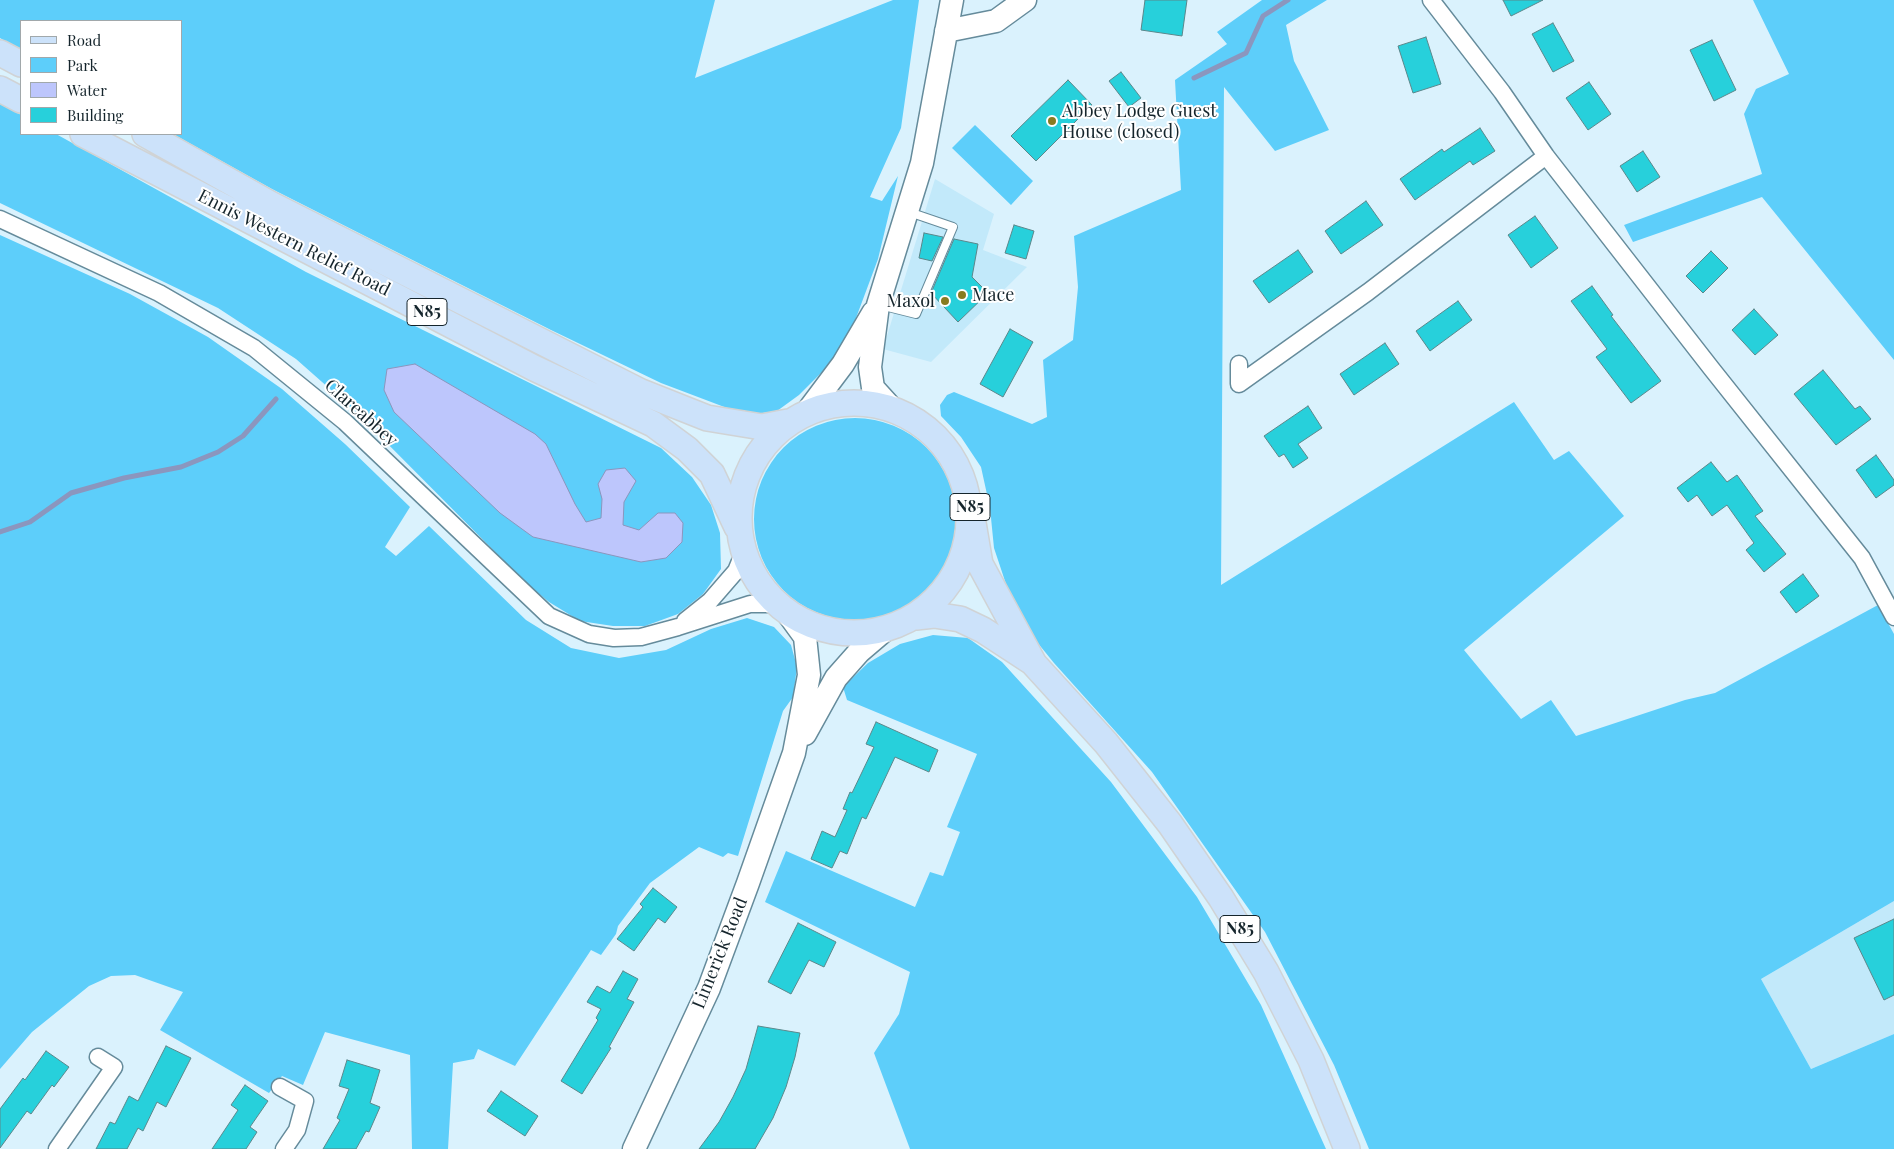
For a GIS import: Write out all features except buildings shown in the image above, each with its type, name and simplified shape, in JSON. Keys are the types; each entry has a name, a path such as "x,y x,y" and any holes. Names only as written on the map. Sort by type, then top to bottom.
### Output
{"main road":[{"path":"893,410 873,388 870,367 878,304 922,163 952,0"},
{"path":"946,31 996,21 1025,0"},
{"path":"0,52 20,63"},
{"path":"0,88 20,99"},
{"name":"Ennis Western Relief Road","path":"85,135 534,368 653,424 687,449 712,474 737,527"},
{"name":"Ennis Western Relief Road","path":"147,135 270,204 639,391 707,418 762,427 797,417"},
{"path":"797,417 843,364 878,304"},
{"name":"N85","path":"1034,664 980,564 966,486 944,446 921,426 893,410 845,405 797,417 760,449 748,470 741,492 737,527 743,554 758,581 782,610 825,629 860,632 886,629 916,617 934,615 960,620 983,630 1034,664 1106,743 1170,824 1221,898 1266,972 1311,1060 1347,1149"},
{"name":"N85","path":"916,617 950,585 963,562 970,537 971,511"},
{"path":"782,610 805,638 809,675 794,753"},
{"path":"794,753 836,678 859,652 886,629"},
{"name":"Limerick Road","path":"634,1149 709,988 794,753"}],"street":[{"path":"1431,0 1502,92 1546,156 1862,558 1894,617"},
{"path":"1239,364 1239,384 1368,292 1546,156"},
{"name":"Clareabbey","path":"0,219 159,293 254,348 344,422 549,616 589,634 614,638 641,637 678,628 750,604 782,610"},
{"name":"Clareabbey","path":"678,628 710,601 736,571 743,554"},
{"path":"57,1149 114,1067 98,1057"},
{"path":"280,1088 305,1101 297,1130 284,1149"}],"lane":[{"path":"878,304 916,314 953,227 907,211"}],"shaded area":[{"name":"Maxol","path":"935,179 994,214 983,250 1027,267 931,362 883,349"},
{"path":"1894,901 1894,1034 1811,1069 1761,979"}],"green space":[{"path":"0,0 715,0 695,78 893,0 919,0 901,128 870,197 882,201 898,176 878,259 856,318 832,362 799,395 777,411 755,414 727,408 661,383 551,330 272,189 175,135 182,135 182,20 20,20 20,49 0,38"},
{"path":"1262,0 1327,0 1286,25 1294,61 1329,130 1275,151 1224,87 1221,585 1514,402 1554,460 1569,451 1624,516 1464,650 1521,719 1551,700 1576,736 1685,700 1715,693 1878,605 1894,634 1894,901 1761,979 1811,1069 1894,1034 1894,1149 1369,1149 1334,1065 1265,932 1152,772 1054,663 1028,631 1009,593 994,548 990,508 981,467 961,437 941,416 940,405 947,395 954,392 1032,424 1047,417 1043,360 1073,340 1078,287 1074,236 1181,190 1175,80 1227,44 1217,32"},
{"path":"1753,0 1894,0 1894,360 1762,197 1633,242 1624,225 1762,174 1744,114 1756,89 1789,74"},
{"path":"0,103 20,114 20,135 58,135 306,272 661,448 692,477 711,505 720,533 721,569 703,594 678,614 645,626 613,626 580,621 549,602 527,584 356,412 296,359 218,308 0,203"},
{"path":"975,125 1033,181 1011,205 952,148"},
{"path":"0,235 130,294 208,337 282,389 345,444 410,507 385,547 396,556 429,526 526,620 571,648 619,658 666,650 711,629 747,618 774,627 791,645 797,667 793,697 783,711 738,856 728,853 723,857 699,847 650,883 618,926 616,934 601,955 591,950 515,1066 478,1049 474,1059 453,1063 448,1149 412,1149 410,1055 325,1032 303,1085 282,1076 269,1093 160,1030 183,992 135,975 111,976 89,986 32,1032 0,1069"},
{"path":"845,418 865,418 894,425 927,447 949,480 956,509 956,529 949,558 927,591 894,613 865,620 845,620 816,613 783,591 761,558 754,529 754,509 761,480 783,447 816,425"},
{"path":"933,635 968,638 1002,662 1111,782 1197,897 1261,1005 1326,1149 910,1149 874,1053 899,1014 910,972 765,902 786,851 915,907 930,872 943,876 960,832 947,827 977,754 847,700 843,687 868,663 900,644"}],"water":[{"path":"415,364 535,434 546,444 575,504 586,522 601,518 602,499 598,484 606,470 625,468 636,481 624,502 623,525 639,530 658,513 675,513 683,523 682,542 666,558 641,562 533,537 500,513 394,412 384,390 387,369"}],"waterway":[{"path":"1194,78 1246,53 1263,16 1288,0"},
{"path":"0,532 30,522 71,493 124,478 181,467 218,452 243,436 276,399"}],"place":[{"name":"Abbey Lodge Guest House (closed)","path":"1052,121"},
{"name":"Mace","path":"962,295"},
{"name":"Maxol","path":"945,301"}]}
